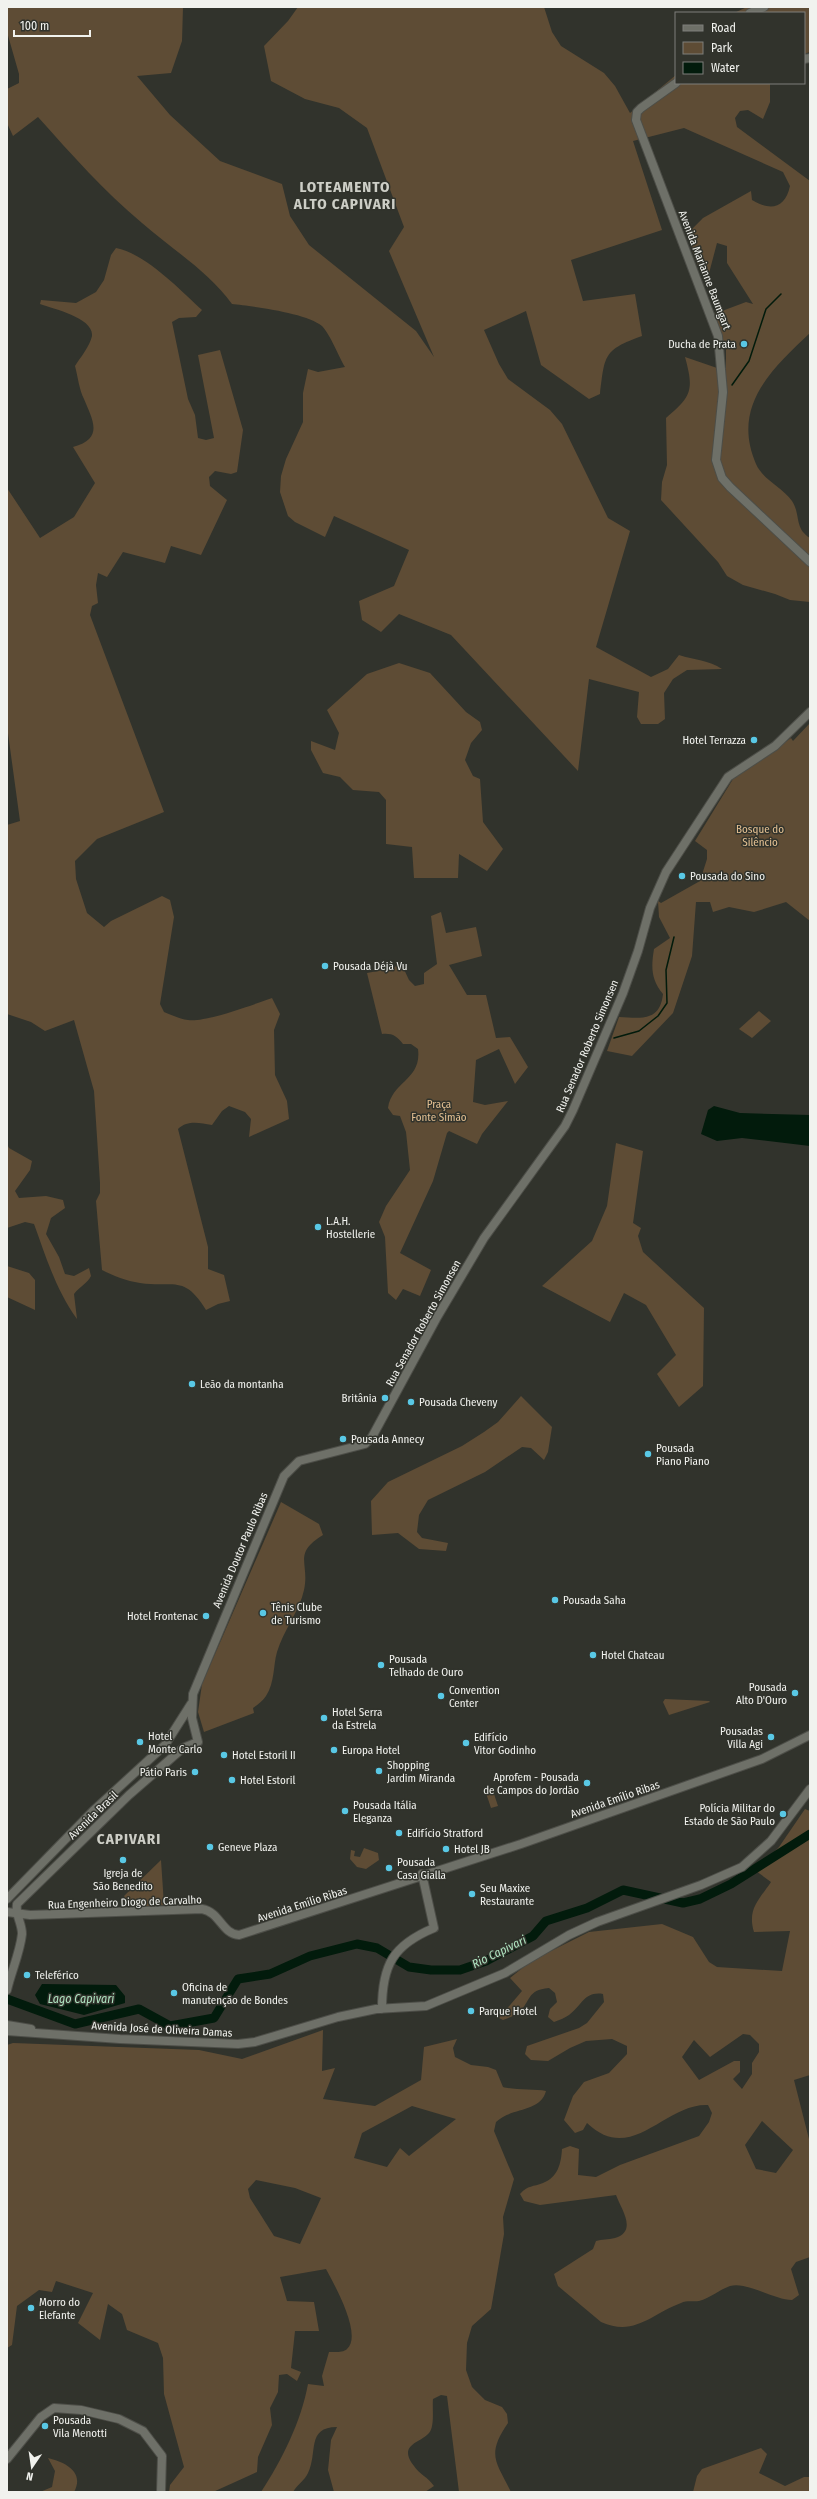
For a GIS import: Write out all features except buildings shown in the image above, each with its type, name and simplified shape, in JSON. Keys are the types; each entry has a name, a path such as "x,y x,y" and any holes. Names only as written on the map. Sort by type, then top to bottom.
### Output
{"street":[{"path":"752,12 764,7"},
{"name":"Avenida Marianne Baumgart","path":"675,84 641,108 637,112 636,120 718,336 723,392 716,447 716,460 722,478 810,562"},
{"name":"Rua Senador Roberto Simonsen","path":"299,1461 365,1444 372,1437 436,1319 484,1238 564,1126 573,1110 623,993 638,951 650,908 666,872 728,777 775,746 810,712"},
{"name":"Avenida Doutor Paulo Ribas","path":"191,1703 200,1675 275,1494 284,1476 299,1461"},
{"path":"7,1899 93,1811 154,1756 178,1726 191,1703"},
{"path":"191,1703 195,1735"},
{"path":"178,1726 195,1735"},
{"name":"Avenida Brasil","path":"10,1914 18,1904 128,1795 183,1748 195,1735"},
{"name":"Avenida Emílio Ribas","path":"233,1934 270,1927 422,1874 521,1844 755,1762 794,1745 810,1736"},
{"name":"Avenida José de Oliveira Damas","path":"7,2031 203,2044 238,2044 255,2042 338,2017 382,2008 414,2008 437,2002 505,1973 590,1926 742,1867 755,1858 776,1835 810,1789"},
{"path":"382,2008 382,1983 391,1962 409,1940 434,1928 422,1874"},
{"name":"Rua Engenheiro Diogo de Carvalho","path":"10,1914 125,1913 202,1909 215,1914 233,1934"},
{"path":"7,1990 22,1936 21,1924 10,1914"},
{"name":"Avenida José de Oliveira Damas","path":"7,2025 59,2035"},
{"path":"7,2459 41,2417 54,2408 81,2410 119,2419 134,2425 143,2431 162,2456 162,2492"}],"green space":[{"path":"7,7 183,7 182,41 171,73 137,76 170,115 220,161 282,184 290,216 309,245 416,331 434,357 389,251 404,227 367,128 339,108 305,99 271,81 264,46 288,21 298,7 544,7 552,32 561,46 604,73 615,86 630,113 675,76 675,84 770,84 770,102 763,119 748,110 740,111 735,118 737,127 810,181 810,333 782,360 759,390 752,407 749,424 750,443 759,470 792,501 795,506 800,526 805,534 810,538 810,602 790,600 743,585 727,576 718,562 661,500 662,482 667,465 666,418 681,404 689,392 690,385 685,357 720,369 726,368 726,349 714,314 746,302 753,304 727,263 727,246 717,243 708,277 703,273 696,262 692,249 691,230 703,218 751,191 752,200 759,204 765,206 776,206 781,203 788,194 790,186 783,172 684,128 633,141 662,230 571,260 583,301 635,294 642,336 620,345 608,356 603,370 600,394 589,399 541,365 526,311 484,330 499,364 508,379 550,410 562,424 608,518 630,531 596,647 651,677 668,669 679,655 707,662 722,669 687,670 673,679 664,693 665,719 658,724 641,724 637,717 639,692 589,679 578,771 451,635 399,614 381,632 362,620 359,601 394,586 409,550 334,516 325,537 295,522 288,516 280,492 281,476 286,459 303,422 303,393 308,369 318,372 345,367 328,334 322,326 315,321 304,317 252,306 232,304 223,292 190,261 154,233 114,198 38,117 13,136 7,123 7,89 19,83 19,74 7,32"},
{"path":"747,7 810,7 810,52 805,54 805,12 736,12"},
{"path":"116,248 139,257 162,273 202,310 196,317 179,318 172,322 188,399 195,415 198,438 206,440 214,438 198,355 220,350 243,430 237,472 231,474 215,471 209,477 210,486 227,500 201,555 171,546 165,563 123,552 107,577 98,573 96,585 98,603 92,606 90,615 164,812 97,839 75,861 76,879 87,913 104,927 111,921 162,896 170,900 174,917 160,1004 164,1012 182,1019 205,1019 272,998 280,1014 274,1030 275,1075 287,1101 289,1119 249,1137 251,1119 245,1112 229,1106 222,1111 212,1125 190,1123 178,1129 208,1247 208,1269 224,1275 230,1301 218,1304 206,1310 191,1291 184,1287 170,1284 135,1282 120,1278 102,1270 96,1201 100,1193 100,1183 94,1091 74,1020 45,1031 31,1022 7,1014 7,825 20,821 7,726 7,488 40,538 74,517 95,483 73,447 89,439 94,428 93,421 81,391 75,366 89,344 92,336 91,330 87,324 80,319 40,304 41,300 76,303 96,292 104,280 111,255"},
{"path":"399,663 430,673 466,712 480,722 482,730 471,743 465,760 473,776 480,779 483,822 503,849 487,871 459,854 458,878 414,878 412,847 386,844 386,800 379,792 353,790 340,777 323,773 311,750 311,741 335,750 339,733 327,710 367,674"},
{"name":"Bosque do Silêncio","path":"810,723 810,921 786,902 754,912 729,907 713,912 710,902 696,902 692,956 673,1013 632,1056 607,1051 619,1017 642,1018 654,1014 658,1010 663,994 656,984 653,973 652,967 654,949 670,938 659,917 658,901 661,903 700,881 707,859 707,850 695,841 733,779 791,738 793,741"},
{"name":"Praça Fonte Simão","path":"441,912 446,933 476,927 482,956 449,965 467,995 486,995 496,1038 510,1037 528,1067 515,1084 499,1049 476,1060 473,1102 485,1105 508,1101 482,1134 477,1144 449,1131 447,1133 433,1181 400,1253 431,1270 420,1296 403,1289 396,1300 388,1293 385,1237 379,1222 386,1206 410,1170 406,1132 400,1116 393,1115 388,1108 395,1092 416,1068 418,1049 411,1044 403,1044 394,1036 382,1034 367,973 393,968 401,963 409,980 415,986 424,984 424,973 437,964 431,916"},
{"path":"759,1011 771,1021 752,1038 739,1029"},
{"path":"616,1143 643,1151 633,1223 641,1228 638,1236 643,1252 704,1308 703,1386 679,1407 657,1374 676,1355 646,1305 624,1293 610,1322 542,1286 592,1241 607,1206"},
{"path":"7,1144 9,1148 32,1161 30,1170 15,1191 19,1198 46,1196 63,1200 65,1208 51,1218 46,1234 59,1257 65,1274 74,1276 89,1268 91,1276 88,1281 74,1294 77,1319 57,1285 34,1224 25,1222 7,1228"},
{"path":"7,1266 29,1273 35,1280 35,1310 7,1297"},
{"path":"521,1396 552,1427 548,1452 544,1460 531,1448 522,1447 485,1472 428,1500 419,1515 417,1532 422,1538 448,1543 446,1551 419,1549 398,1533 372,1535 371,1501 388,1482 462,1446 484,1432 498,1422"},
{"name":"Tênis Clube de Turismo","path":"281,1502 319,1524 323,1535 308,1548 305,1554 305,1581 302,1598 283,1636 277,1652 269,1691 262,1701 253,1708 254,1713 204,1732 198,1712 202,1684"},
{"path":"665,1699 710,1702 669,1715 663,1702"},
{"path":"492,1788 498,1806 491,1808 485,1790"},
{"path":"805,1809 810,1811 810,2075 794,2080 810,2143 810,2257 796,2262 791,2269 799,2295 792,2300 785,2299 752,2288 737,2285 730,2286 703,2300 681,2303 633,2325 624,2327 613,2326 601,2322 558,2286 554,2274 593,2249 596,2241 615,2238 622,2235 626,2230 626,2219 616,2195 540,2205 524,2201 520,2194 528,2188 543,2183 555,2174 560,2165 562,2149 570,2146 579,2149 578,2175 596,2177 620,2165 699,2136 709,2122 712,2113 708,2105 692,2107 677,2113 633,2136 619,2138 603,2134 587,2123 583,2130 575,2133 564,2120 573,2096 584,2082 609,2073 627,2054 627,2046 612,2039 586,2041 570,2048 548,2061 531,2060 525,2054 527,2046 579,2028 587,2023 604,2002 603,1994 587,1997 569,2015 554,2022 548,2017 550,2009 557,2002 555,1993 549,1988 542,1989 536,1991 530,1997 518,2013 503,2020 499,2018 522,1991 510,1978 531,1961 589,1932 662,1924 693,1937 709,1962 717,1967 782,1971 790,1931 754,1932 752,1924 755,1905 771,1882 756,1871 779,1847","holes":["743,2034 750,2035 759,2044 759,2052 752,2063 752,2074 742,2089 733,2079 740,2072 740,2061 734,2061 699,2080 682,2057 694,2040 710,2057","762,2121 793,2150 776,2173 756,2169 745,2145"]},
{"path":"364,1848 378,1853 379,1860 366,1869 357,1867 350,1859 351,1850 355,1851 354,1856 360,1857"},
{"path":"161,1860 164,1905 131,1907 124,1896"},
{"path":"323,2030 322,2071 335,2068 323,2099 375,2106 421,2080 424,2047 457,2039 453,2048 455,2057 471,2065 488,2067 496,2070 503,2087 546,2091 543,2098 538,2103 502,2117 496,2122 494,2131 514,2179 503,2217 504,2234 491,2309 472,2326 467,2343 466,2370 472,2387 485,2400 502,2407 507,2414 508,2423 501,2434 495,2451 498,2465 511,2492 459,2492 447,2396 441,2395 433,2399 433,2422 431,2430 412,2445 408,2453 409,2459 416,2469 434,2486 425,2492 334,2492 328,2470 331,2440 337,2427 327,2428 321,2431 317,2436 308,2473 293,2492 261,2492 290,2440 301,2412 308,2384 324,2386 322,2376 329,2352 343,2351 347,2349 351,2342 352,2333 346,2309 326,2269 280,2277 287,2301 314,2302 319,2331 295,2331 291,2368 301,2372 297,2381 287,2374 279,2375 278,2392 270,2408 272,2425 258,2457 257,2472 213,2492 169,2492 170,2485 184,2467 164,2394 163,2358 158,2343 127,2330 122,2314 108,2304 100,2340 78,2323 93,2293 56,2281 52,2292 39,2290 17,2306 12,2345 7,2348 7,2045 13,2043 199,2050 242,2059","holes":["412,2106 456,2119 409,2156 400,2148 387,2167 354,2158 362,2133","256,2180 295,2188 321,2198 300,2244 274,2236 250,2198 248,2189"]},
{"path":"761,2448 767,2454 759,2473 785,2486 804,2477 810,2477 810,2492 693,2492 697,2476 702,2469"},
{"path":"48,2458 61,2462 72,2469 77,2479 77,2485 74,2492 40,2492 52,2487 55,2471"}],"water":[{"path":"714,1106 740,1113 810,1115 810,1146 742,1138 717,1141 701,1134 708,1110"},
{"name":"Lago Capivari","path":"42,1984 116,1985 125,1996 125,2003 84,2015 40,2004 35,1995"}],"waterway":[{"path":"732,385 749,361 766,309 781,294"},
{"path":"614,1038 639,1031 658,1016 667,1003 666,970 674,937"},
{"name":"Rio Capivari","path":"7,1999 75,2024 139,2009 170,2026 214,2018 238,1979 270,1974 310,1956 357,1944 377,1948 409,1967 431,1970 460,1970 486,1961 533,1936 546,1921 587,1908 623,1890 683,1903 700,1899 731,1884 810,1834"}],"place":[{"name":"Ducha de Prata","path":"744,344"},
{"name":"Hotel Terrazza","path":"754,740"},
{"name":"Pousada do Sino","path":"682,876"},
{"name":"Pousada Déjà Vu","path":"325,966"},
{"name":"L.A.H. Hostellerie","path":"318,1227"},
{"name":"Leão da montanha","path":"192,1384"},
{"name":"Britânia","path":"385,1398"},
{"name":"Pousada Cheveny","path":"411,1402"},
{"name":"Pousada Annecy","path":"343,1439"},
{"name":"Pousada Piano Piano","path":"648,1454"},
{"name":"Pousada Saha","path":"555,1600"},
{"name":"Tênis Clube de Turismo","path":"263,1613"},
{"name":"Hotel Frontenac","path":"206,1616"},
{"name":"Hotel Chateau","path":"593,1655"},
{"name":"Pousada Telhado de Ouro","path":"381,1665"},
{"name":"Pousada Alto D'Ouro","path":"795,1693"},
{"name":"Convention Center","path":"441,1696"},
{"name":"Hotel Serra da Estrela","path":"324,1718"},
{"name":"Pousadas Villa Agi","path":"771,1737"},
{"name":"Hotel Monte Carlo","path":"140,1742"},
{"name":"Edifício Vitor Godinho","path":"466,1743"},
{"name":"Europa Hotel","path":"334,1750"},
{"name":"Hotel Estoril II","path":"224,1755"},
{"name":"Shopping Jardim Miranda","path":"379,1771"},
{"name":"Pátio Paris","path":"195,1772"},
{"name":"Hotel Estoril","path":"232,1780"},
{"name":"Aprofem - Pousada de Campos do Jordão","path":"587,1783"},
{"name":"Pousada Itália Eleganza","path":"345,1811"},
{"name":"Polícia Militar do Estado de São Paulo","path":"783,1814"},
{"name":"Edifício Stratford","path":"399,1833"},
{"name":"Geneve Plaza","path":"210,1847"},
{"name":"Hotel JB","path":"446,1849"},
{"name":"Igreja de São Benedito","path":"123,1860"},
{"name":"Pousada Casa Gialla","path":"389,1868"},
{"name":"Seu Maxixe Restaurante","path":"472,1894"},
{"name":"Teleférico","path":"27,1975"},
{"name":"Oficina de manutenção de Bondes","path":"174,1993"},
{"name":"Parque Hotel","path":"471,2011"},
{"name":"Morro do Elefante","path":"31,2308"},
{"name":"Pousada Vila Menotti","path":"45,2426"}],"district":[{"name":"LOTEAMENTO ALTO CAPIVARI","path":"345,196"},
{"name":"CAPIVARI","path":"129,1839"}]}
